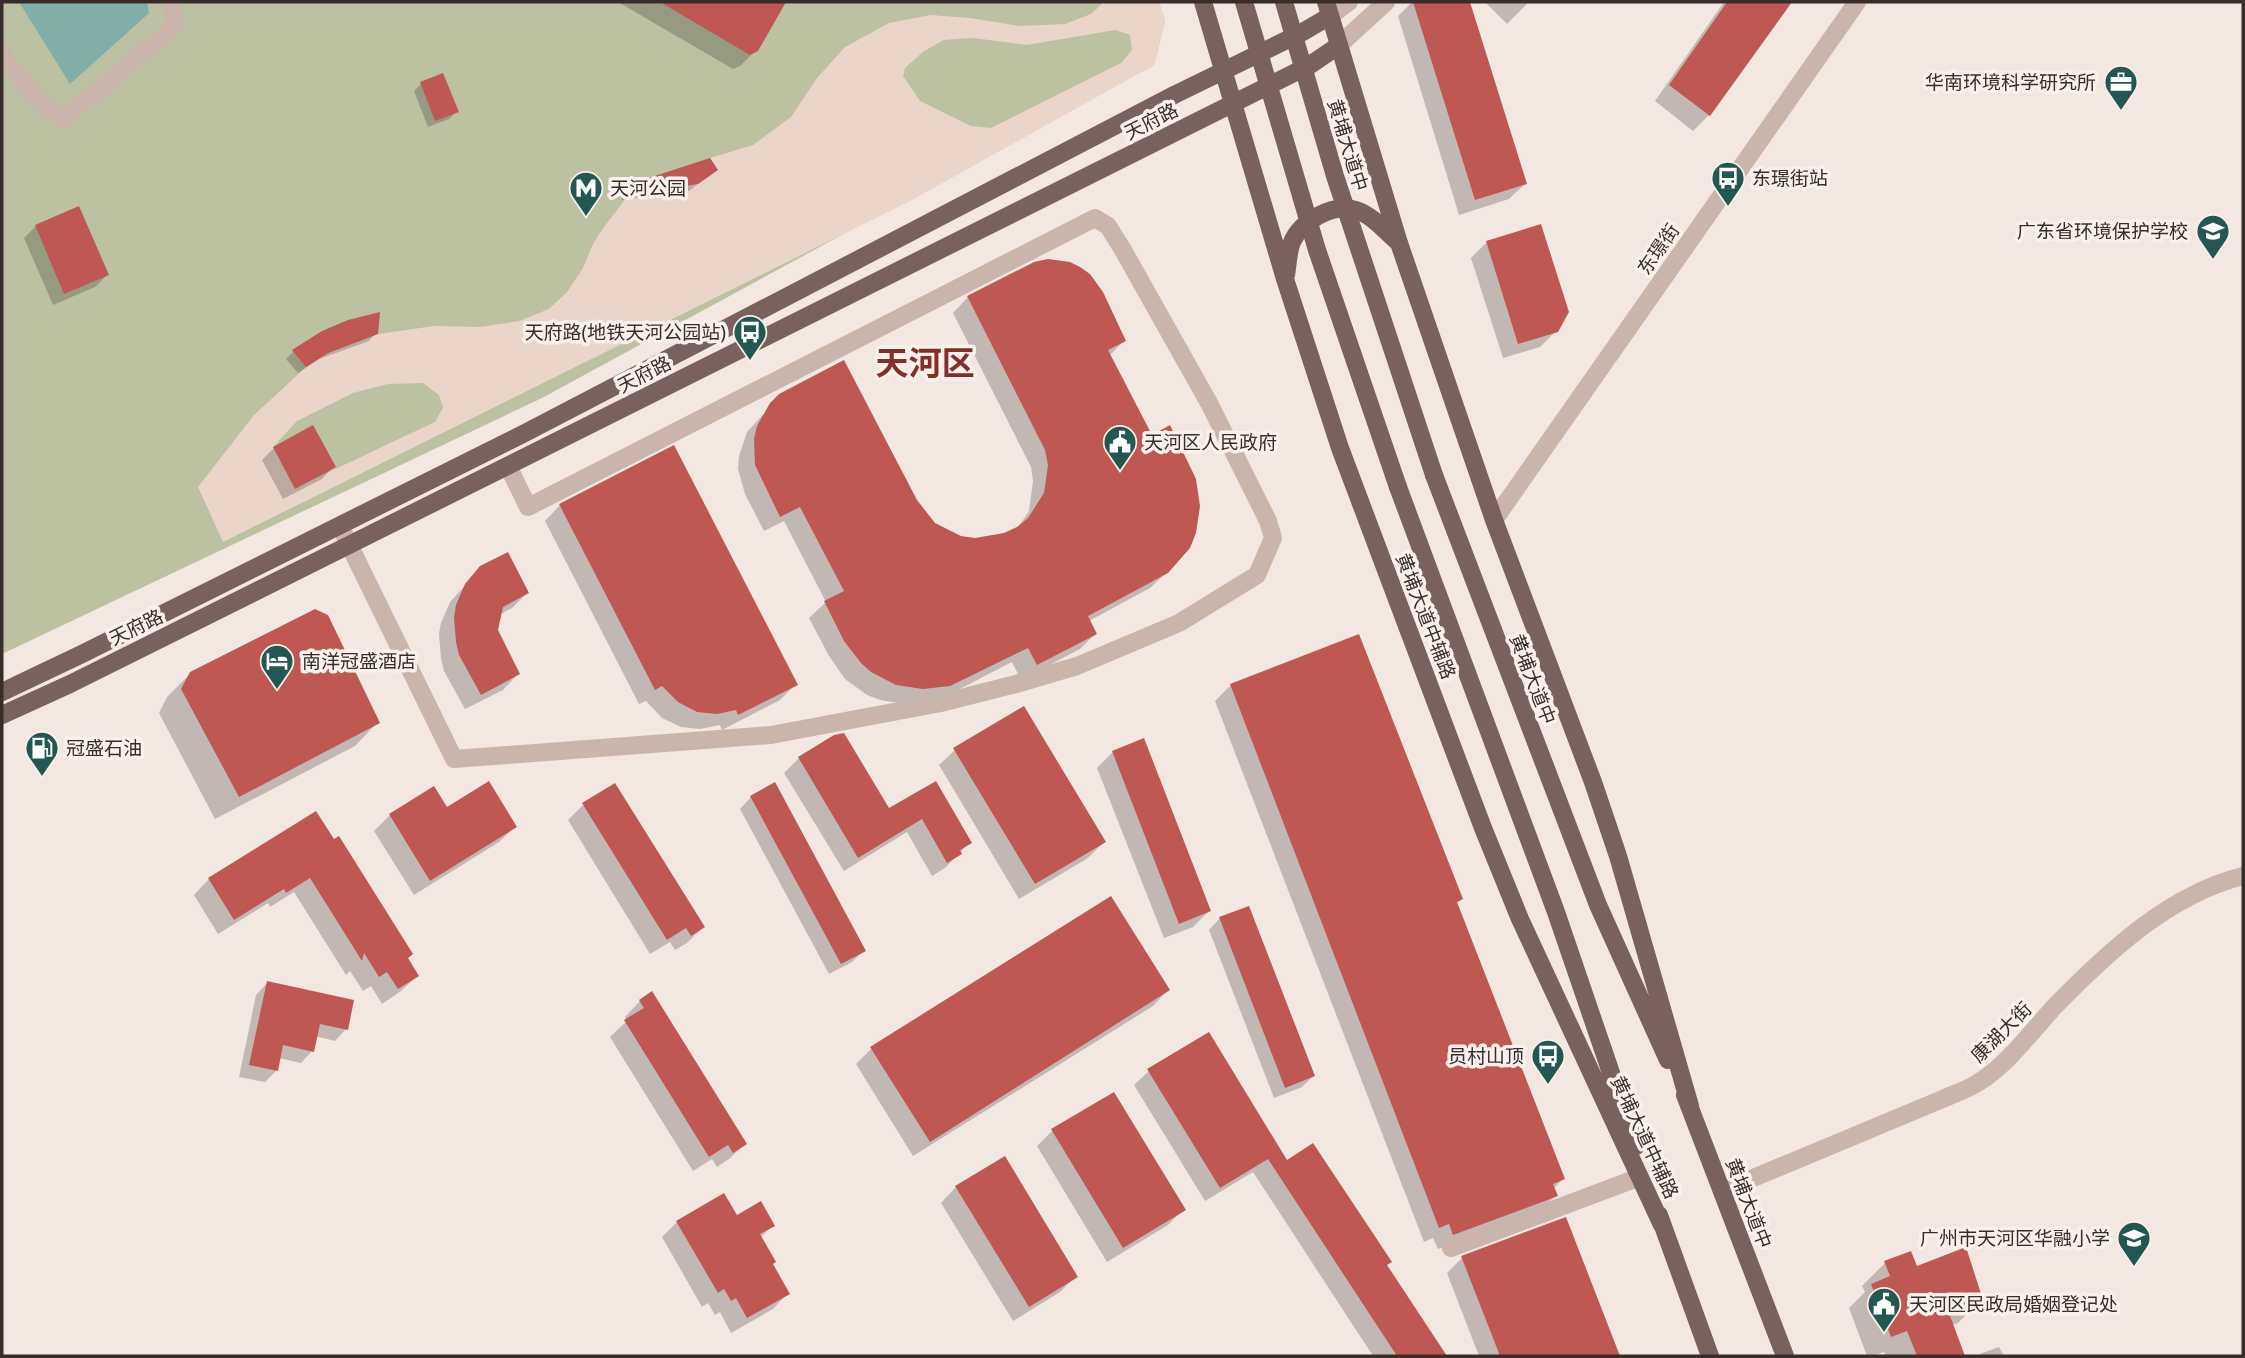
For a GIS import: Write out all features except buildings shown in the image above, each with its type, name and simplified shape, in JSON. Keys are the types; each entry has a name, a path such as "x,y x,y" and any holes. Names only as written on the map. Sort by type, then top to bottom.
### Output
{"main road":[{"name":"黄埔大道中辅路","path":"1203,2 1285,279 1340,448 1520,919 1662,1225"},
{"path":"1244,2 1317,250 1398,487 1556,912 1662,1225 1710,1356"},
{"name":"黄埔大道中","path":"1284,2 1335,176 1434,475 1598,905 1690,1106 1785,1356"},
{"name":"天府路","path":"2,692 580,405 1222,71 1301,33 1328,9"},
{"path":"1328,9 1399,243 1494,520 1602,807 1636,915 1690,1106"},
{"name":"天府路","path":"2,715 70,684 1310,65 1338,46"},
{"path":"1285,279 1292,244 1300,229 1332,210 1354,209 1368,216 1399,243"}],"street":[{"path":"2,52 21,82 63,121 174,27 172,2"},
{"path":"1328,9 1349,2"},
{"path":"1338,46 1385,2"},
{"name":"东璟街","path":"1494,520 1857,2"},
{"path":"340,526 454,759 771,735 941,703 1077,666 1179,623 1257,575 1273,538 1268,521 1209,403 1123,250 1108,226 1095,218 528,507 508,466"},
{"name":"康湖大街","path":"1722,1191 1980,1082 2011,1055 2110,952 2165,912 2202,891 2243,876"},
{"path":"1451,1248 1640,1177"}],"green space":[{"name":"天河公园","path":"2,2 1159,2 1165,21 1154,65 542,398 2,654"}],"shaded area":[{"path":"1104,2 1159,2 1165,21 1154,65 912,200 223,542 198,487 254,415 306,367 328,353 378,334 434,326 480,327 519,321 549,309 567,292 604,227 624,201 649,178 698,184 718,170 710,158 753,145 791,117 817,78 845,47 889,23 930,15 1020,26 1065,24 1091,14","holes":["1115,30 1130,35 1132,50 1121,63 991,128 971,126 920,101 903,76 905,68 924,51 944,40 973,38 1027,45","423,383 439,395 443,408 435,422 295,488 273,447 297,421 353,393 388,384"]}],"water":[{"path":"19,2 147,2 149,13 70,84"}],"place":[{"name":"华南环境科学研究所","path":"2121,112"},
{"name":"东璟街站","path":"1728,208"},
{"name":"天河公园","path":"586,218"},
{"name":"广东省环境保护学校","path":"2213,261"},
{"name":"天府路(地铁天河公园站)","path":"750,362"},
{"name":"天河区人民政府","path":"1120,472"},
{"name":"南洋冠盛酒店","path":"277,691"},
{"name":"冠盛石油","path":"42,778"},
{"name":"员村山顶","path":"1548,1086"},
{"name":"广州市天河区华融小学","path":"2134,1268"},
{"name":"天河区民政局婚姻登记处","path":"1884,1334"}],"district":[{"name":"天河区","path":"925,362"}]}
